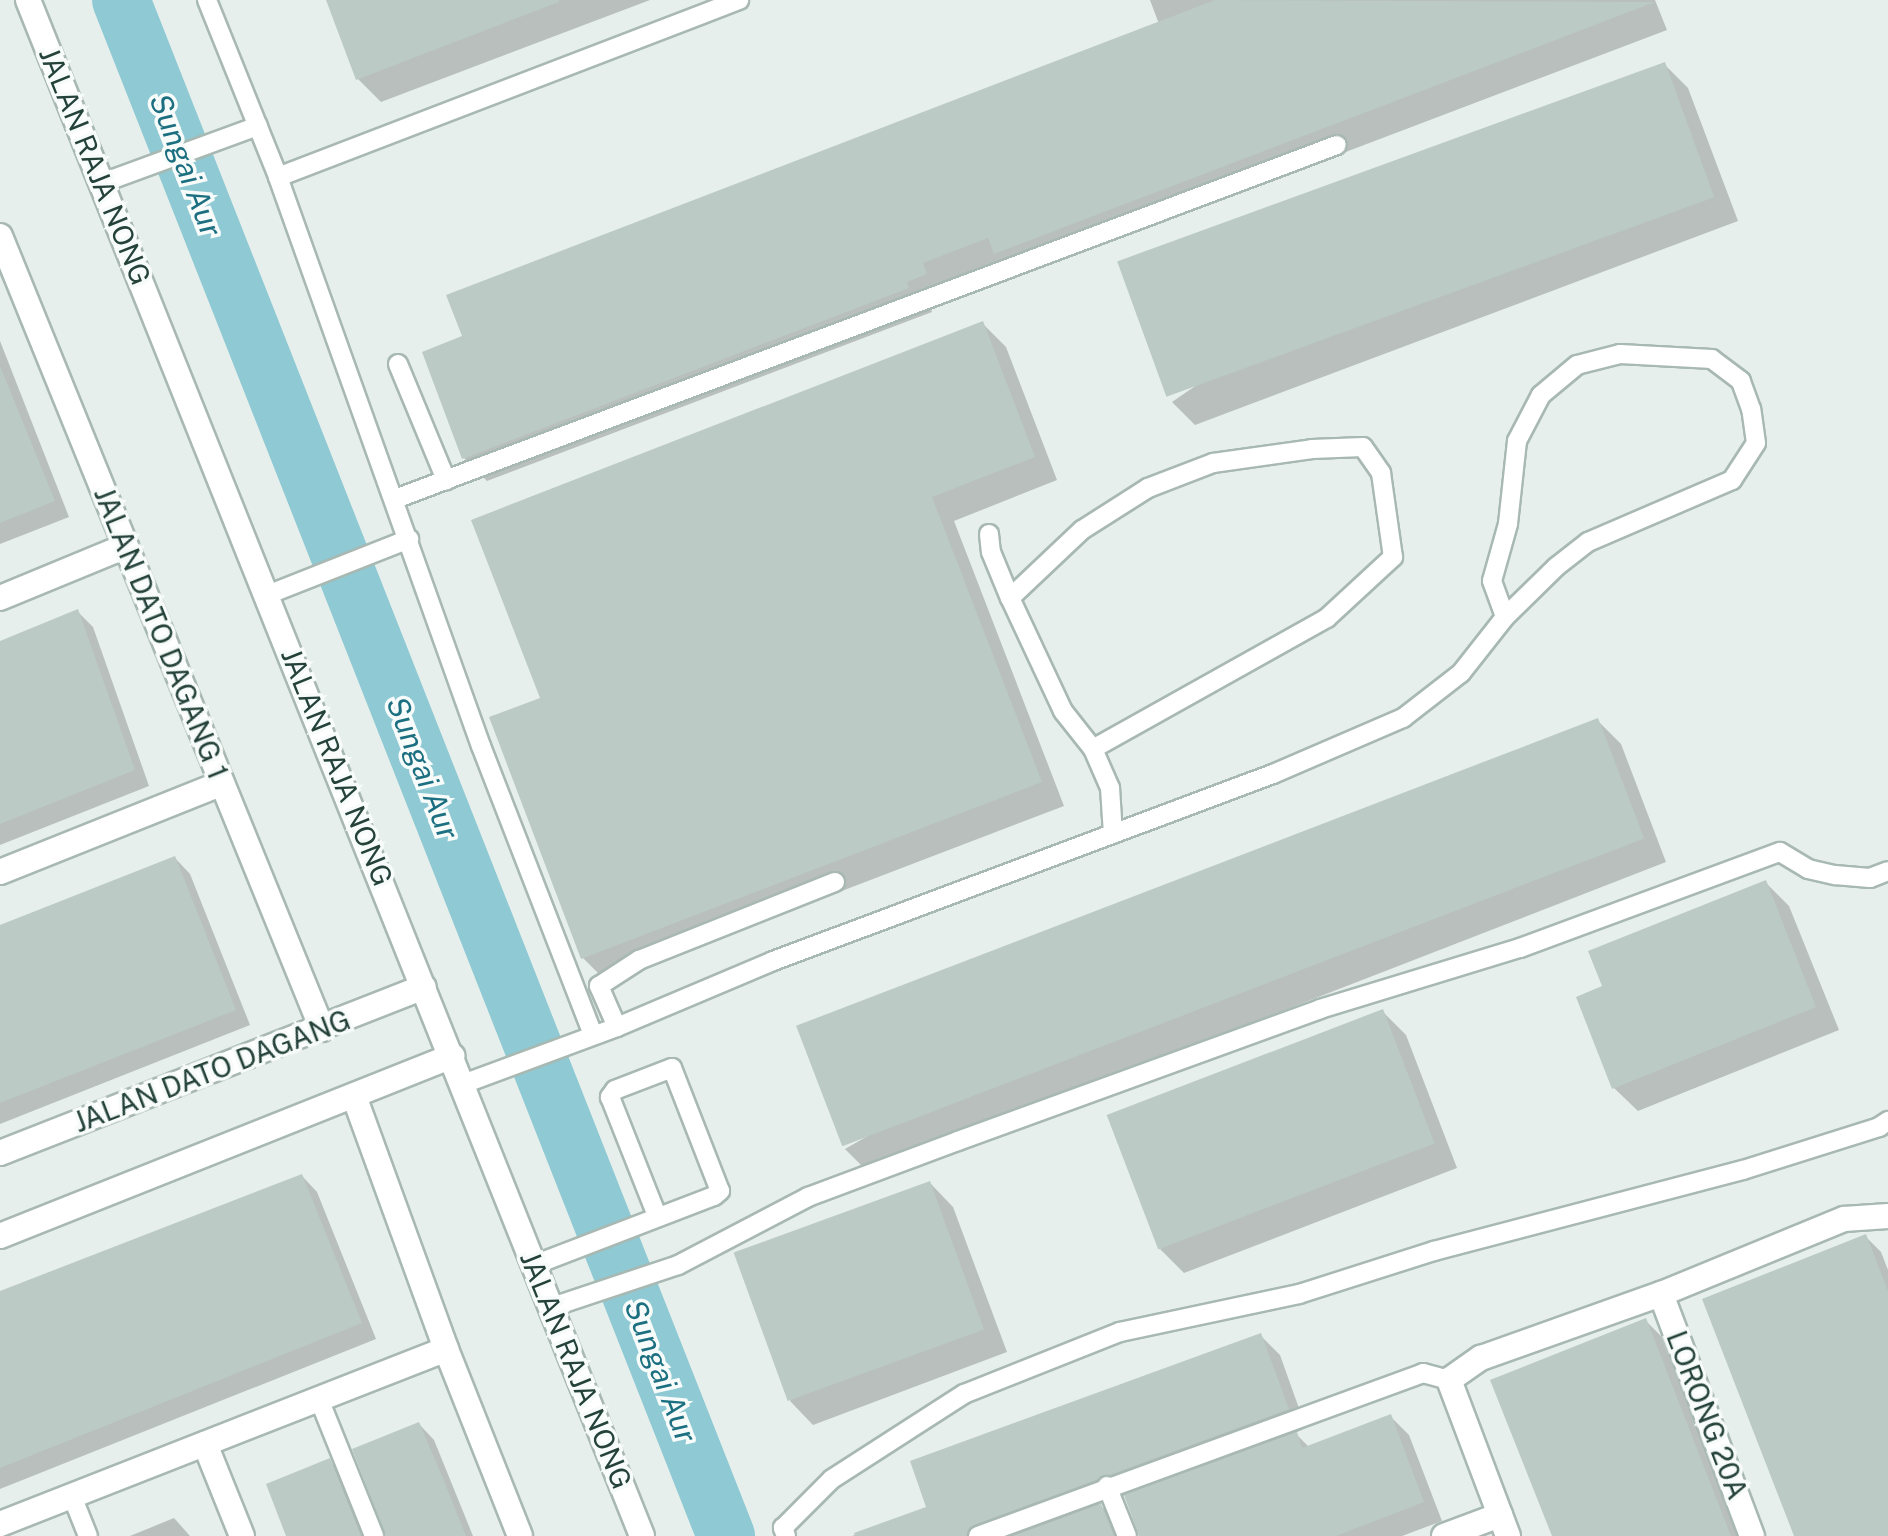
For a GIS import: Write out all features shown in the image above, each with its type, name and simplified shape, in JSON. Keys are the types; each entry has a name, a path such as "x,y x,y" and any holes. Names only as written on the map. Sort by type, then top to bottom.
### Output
{"street":[{"name":"JALAN RAJA NONG","path":"28,0 453,1056 642,1536"},
{"name":"JALAN DATO DAGANG 1","path":"0,236 322,1029"},
{"path":"0,598 126,546"},
{"path":"0,872 222,783"},
{"name":"JALAN DATO DAGANG","path":"0,1153 424,987"},
{"path":"0,1236 453,1056"},
{"path":"354,1096 446,1349 520,1536"},
{"path":"1444,1536 1504,1525 1449,1380 1481,1358 1661,1294 1844,1219 1888,1216"},
{"name":"LORONG 20A","path":"1661,1294 1752,1536"},
{"path":"0,1524 446,1349"},
{"path":"205,1444 242,1536"}],"lane":[{"path":"207,0 278,177 481,746 593,1035"},
{"path":"278,177 739,0"},
{"path":"102,183 258,126"},
{"path":"395,499 1337,145"},
{"path":"463,1084 617,1027 773,961 1273,774 1403,718 1461,673 1505,617 1556,567 1588,542 1732,480 1756,443 1751,409 1741,381 1712,359 1620,354 1577,365 1541,395 1517,441 1508,524 1492,581 1505,617"},
{"path":"398,364 446,480"},
{"path":"1010,598 1082,530 1148,488 1213,463 1312,449 1363,447 1381,473 1393,557 1327,618 1093,749"},
{"path":"989,534 991,552 1057,700 1093,749 1110,788 1113,834"},
{"path":"267,595 409,539"},
{"path":"552,1307 678,1265 808,1197 1320,1009 1520,948 1780,852 1808,869 1835,875 1870,878 1888,871"},
{"path":"580,1000 639,960 835,882"},
{"path":"599,986 617,1027"},
{"path":"534,1265 720,1191 672,1068 615,1090 610,1097 657,1216"},
{"path":"786,1536 783,1528 832,1479 964,1394 1120,1332 1299,1294 1434,1251 1743,1170 1879,1127 1888,1121"},
{"path":"978,1536 1107,1486 1423,1373 1449,1380"},
{"path":"319,1399 374,1536"},
{"path":"1107,1486 1127,1536"},
{"path":"72,1496 88,1536"}],"building":[{"path":"326,0 559,0 559,2 356,80"},
{"path":"1215,0 1655,2 994,254 988,238 923,263 927,274 907,282 909,288 462,459 422,352 462,336 446,295"},
{"path":"1665,62 1714,197 1166,397 1117,261"},
{"path":"983,321 1035,457 932,497 1042,782 581,959 489,717 540,698 471,520"},
{"path":"0,366 55,501 0,523"},
{"path":"78,609 135,770 0,824 0,641"},
{"path":"1598,718 1644,838 842,1146 796,1026"},
{"path":"175,856 236,1010 0,1103 0,925"},
{"path":"1766,880 1816,1007 1612,1089 1576,997 1602,986 1588,951"},
{"path":"1383,1009 1435,1143 1158,1250 1107,1115"},
{"path":"302,1174 362,1323 0,1468 0,1291"},
{"path":"930,1181 984,1329 788,1401 734,1252"},
{"path":"1866,1234 1888,1291 1888,1536 1794,1536 1702,1299"},
{"path":"1646,1318 1731,1536 1552,1536 1490,1380"},
{"path":"1261,1333 1289,1409 974,1525 966,1536 855,1536 854,1533 926,1507 910,1461"},
{"path":"1391,1414 1424,1502 1336,1536 1139,1536 1124,1495 1297,1432 1302,1448"},
{"path":"419,1422 466,1536 386,1536 352,1449"},
{"path":"330,1458 361,1536 286,1536 266,1484"},
{"path":"1101,1504 1114,1536 1013,1536"}],"waterway":[{"name":"Sungai Aur","path":"121,0 726,1536"}]}
